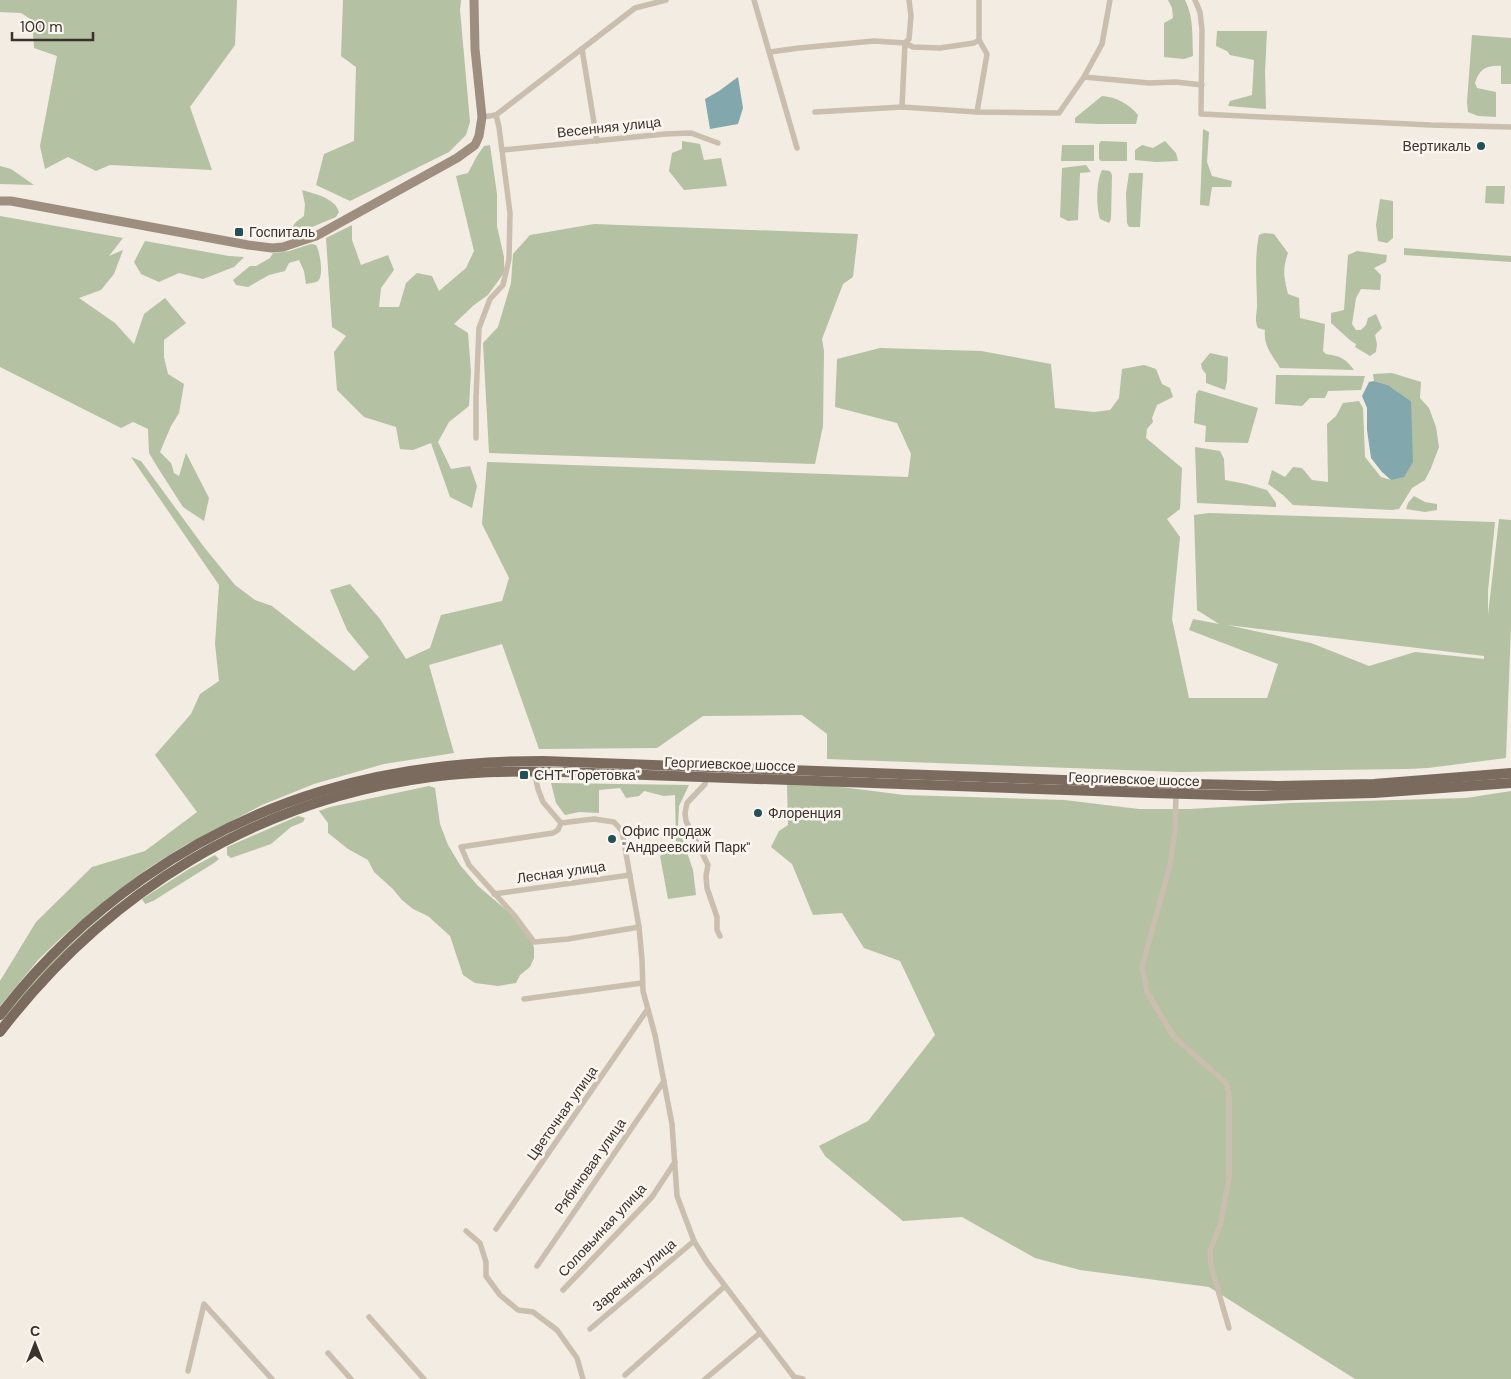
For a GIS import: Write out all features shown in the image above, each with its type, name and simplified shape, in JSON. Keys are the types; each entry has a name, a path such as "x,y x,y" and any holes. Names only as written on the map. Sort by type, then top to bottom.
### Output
{"main road":[{"path":"0,201 143,225 248,246 283,247 316,236 465,154 475,145 482,117 475,49 474,0"},
{"name":"Георгиевское шоссе","path":"0,1015 32,977 73,935 145,878 193,847 241,822 283,804 322,791 387,775 427,768 478,763 543,761 1278,786 1374,784 1511,773"},
{"name":"Георгиевское шоссе","path":"0,1032 14,1013 60,962 87,937 127,903 187,862 258,824 309,806 343,795 391,784 445,775 534,771 1262,796 1418,790 1511,783"}],"street":[{"path":"482,117 496,115 635,8 666,0"},
{"path":"754,0 797,148"},
{"path":"905,42 910,39 911,16 909,0"},
{"path":"977,112 987,54 979,40 979,0"},
{"path":"814,112 902,107 977,112 1059,113 1084,77 1102,44 1110,0"},
{"path":"1195,0 1200,12 1202,30 1201,114 1511,127"},
{"path":"770,52 874,41 905,42 913,47 940,48 974,43 979,40"},
{"path":"902,107 905,42"},
{"path":"582,49 597,141"},
{"path":"1084,77 1149,83 1176,82 1202,85"},
{"path":"476,438 479,328 490,299 504,285 509,260 510,212 496,115"},
{"name":"Весенняя улица","path":"502,150 691,133 718,143"},
{"path":"534,771 543,802 562,823"},
{"path":"706,777 705,784 687,803 685,813 686,821 708,866 706,876 707,888 718,917 717,930 720,936"},
{"path":"1191,784 1176,794 1175,830 1170,865 1142,967 1148,992 1174,1037 1226,1083 1229,1093 1229,1178 1221,1222 1210,1251 1211,1266 1229,1328"},
{"path":"562,823 594,820 614,822 622,831 639,927 642,983 647,1010 656,1035 672,1124 677,1196 694,1241 707,1262 792,1378 803,1379"},
{"path":"562,823 558,830 553,833 461,847 469,865 534,942 568,939 639,927"},
{"name":"Лесная улица","path":"494,894 630,876"},
{"path":"524,999 642,983"},
{"name":"Цветочная улица","path":"496,1229 647,1010"},
{"name":"Рябиновая улица","path":"537,1266 664,1081"},
{"name":"Соловьиная улица","path":"563,1290 652,1196 675,1162"},
{"path":"466,1231 480,1242 486,1262 486,1276 500,1295 518,1310 533,1312 557,1330 577,1358 583,1379"},
{"name":"Заречная улица","path":"590,1329 694,1241"},
{"path":"625,1374 725,1286"},
{"path":"188,1371 204,1304 272,1379"},
{"path":"368,1317 424,1379"},
{"path":"705,1379 760,1333"},
{"path":"328,1353 352,1379"}],"green space":[{"path":"0,0 237,0 235,45 190,107 212,170 110,165 96,171 68,157 45,169 40,146 57,56 34,48 32,20 21,13 0,12"},
{"path":"343,0 461,0 460,10 470,122 466,135 449,152 350,201 316,185 324,154 354,141 356,67 341,56"},
{"path":"1168,0 1185,0 1191,20 1193,56 1184,59 1164,57 1164,23 1173,18 1172,8"},
{"path":"1217,31 1267,31 1266,109 1228,106 1230,101 1252,95 1254,60 1230,55 1227,51 1216,46"},
{"path":"1472,35 1511,38 1511,84 1501,84 1501,66 1492,66 1484,69 1479,74 1475,83 1477,88 1496,92 1496,117 1478,116 1468,112 1467,102"},
{"path":"1102,96 1122,102 1131,108 1138,115 1136,124 1075,123 1075,118"},
{"path":"1203,129 1209,132 1207,162 1212,176 1232,181 1231,187 1212,187 1209,206 1200,205"},
{"path":"682,141 700,144 704,160 721,158 727,186 684,190 669,171 672,153 682,149"},
{"path":"1101,141 1127,142 1127,161 1101,161 1099,159 1099,144"},
{"path":"1165,141 1176,153 1178,161 1156,162 1135,160 1135,150 1142,145 1153,148"},
{"path":"490,145 497,194 497,226 504,257 504,273 488,295 454,324 468,333 471,372 469,406 449,422 438,442 451,469 470,466 477,486 472,508 450,497 431,443 413,450 400,449 396,427 364,417 337,390 334,352 346,336 332,327 326,238 352,225 352,240 361,265 388,255 394,270 381,288 379,307 399,307 406,283 417,273 432,276 439,291 466,268 474,251 456,176 468,173 484,146"},
{"path":"1062,145 1094,145 1094,161 1061,161"},
{"path":"1086,165 1091,172 1080,173 1078,220 1068,221 1060,217 1062,168"},
{"path":"0,166 11,169 34,185 0,184"},
{"path":"1102,170 1110,171 1112,175 1111,219 1109,223 1100,219 1098,208 1097,194"},
{"path":"1129,173 1143,173 1140,227 1129,227 1127,223 1126,193"},
{"path":"1486,186 1505,186 1504,204 1485,203"},
{"path":"302,190 329,200 337,207 339,212 336,217 293,235 291,229 304,216 305,204"},
{"path":"1380,199 1393,201 1393,238 1387,243 1378,241 1376,225"},
{"path":"0,216 123,238 109,256 123,250 114,274 101,290 79,298 115,323 134,344 144,314 165,298 186,323 164,340 164,357 168,374 184,384 179,413 160,452 171,463 174,473 179,476 186,453 209,498 204,521 183,507 158,468 149,453 148,429 133,422 121,428 0,367"},
{"path":"594,224 858,234 853,277 843,284 822,339 824,351 823,426 815,464 489,453 483,343 498,327 511,283 513,254 530,235"},
{"path":"1264,233 1274,234 1288,253 1284,269 1285,283 1288,294 1299,298 1300,318 1325,324 1323,351 1326,354 1342,358 1354,370 1280,368 1267,346 1265,330 1258,328 1256,322 1257,253 1259,235"},
{"path":"145,241 244,257 234,267 203,279 179,273 159,282 141,274 134,262"},
{"path":"311,244 316,245 320,258 321,274 317,282 306,284 304,271 299,260 289,263 285,271 269,275 248,287 236,285 233,280 250,266 256,266 270,258 273,253 289,251"},
{"path":"1404,248 1511,256 1511,262 1404,255"},
{"path":"1357,251 1387,255 1386,262 1374,268 1381,275 1380,290 1361,289 1356,298 1352,324 1356,330 1361,330 1366,325 1368,318 1376,314 1382,328 1375,335 1376,352 1370,356 1355,347 1356,344 1331,323 1331,313 1344,310 1348,255"},
{"path":"880,348 981,351 1051,364 1055,408 1094,412 1110,410 1119,398 1122,369 1144,365 1156,369 1162,384 1170,388 1173,397 1157,405 1152,418 1153,422 1147,429 1146,438 1182,468 1180,509 1167,519 1180,537 1172,619 1189,698 1267,698 1278,664 1189,630 1193,619 1219,624 1197,610 1194,515 1209,513 1495,522 1488,591 1488,615 1499,519 1511,520 1511,626 1506,758 1407,769 1180,772 827,759 827,734 802,715 703,716 657,748 539,749 502,644 429,665 454,753 384,764 314,784 262,805 182,847 147,869 112,895 63,936 39,959 0,1006 0,981 36,922 92,867 145,851 197,812 155,755 191,714 200,694 219,681 215,644 219,585 131,457 141,461 204,547 235,585 255,600 272,606 354,671 369,657 347,630 330,590 350,584 380,619 406,659 430,648 441,615 502,601 509,578 482,524 487,462 908,477 911,454 897,423 835,407 837,359","holes":["1227,625 1484,656 1484,659 1415,652 1369,666 1311,643"]},
{"path":"1210,353 1228,357 1225,390 1206,383 1206,374 1201,364"},
{"path":"1392,373 1421,382 1420,398 1429,408 1436,427 1439,447 1425,480 1412,488 1399,509 1293,505 1268,484 1272,470 1285,477 1293,467 1302,468 1312,480 1328,482 1327,424 1336,416 1343,403 1359,401 1363,408 1365,457 1381,477 1391,480 1411,401 1388,385 1374,381 1373,374"},
{"path":"1276,375 1365,376 1361,390 1328,391 1325,398 1310,398 1302,406 1275,404"},
{"path":"1199,390 1258,408 1248,443 1205,442 1206,426 1194,423 1196,394"},
{"path":"1195,447 1220,451 1224,459 1225,480 1267,490 1276,503 1276,507 1197,503"},
{"path":"1414,496 1425,502 1437,504 1437,510 1425,512 1406,509"},
{"path":"551,783 689,785 679,806 678,826 693,870 696,895 668,899 660,856 676,845 675,795 664,796 644,791 639,796 626,798 620,788 599,790 599,813 579,812 565,815 556,803"},
{"path":"787,785 834,786 904,795 1064,800 1139,809 1190,809 1289,803 1466,798 1511,791 1511,1379 1355,1379 1209,1287 1080,1270 1035,1258 962,1217 903,1221 825,1156 819,1146 868,1121 935,1035 900,961 864,948 842,913 813,915 792,864 771,847 779,831 788,825"},
{"path":"429,786 435,788 440,824 448,845 460,865 478,886 511,914 534,947 534,958 530,967 520,975 516,983 498,986 475,983 463,975 450,936 428,916 413,909 402,900 374,872 368,860 348,849 328,833 328,823 319,811"},
{"path":"298,816 305,818 303,822 291,827 271,844 231,858 227,855 227,847"},
{"path":"216,841 127,899 0,1026 0,1022 22,994 71,944 125,899 183,859"},
{"path":"215,855 219,859 214,863 153,901 145,904 142,899"}],"water":[{"path":"738,77 743,108 738,124 710,129 705,99"},
{"path":"1374,381 1388,385 1411,401 1413,462 1404,477 1391,480 1371,458 1367,430 1367,408 1362,396 1369,382"}],"place":[{"name":"Вертикаль","path":"1481,146"},
{"name":"Госпиталь","path":"239,232"},
{"name":"СНТ \"Горетовка\"","path":"524,775"},
{"name":"Флоренция","path":"758,813"},
{"name":"Офис продаж \"Андреевский Парк\"","path":"612,839"}]}
